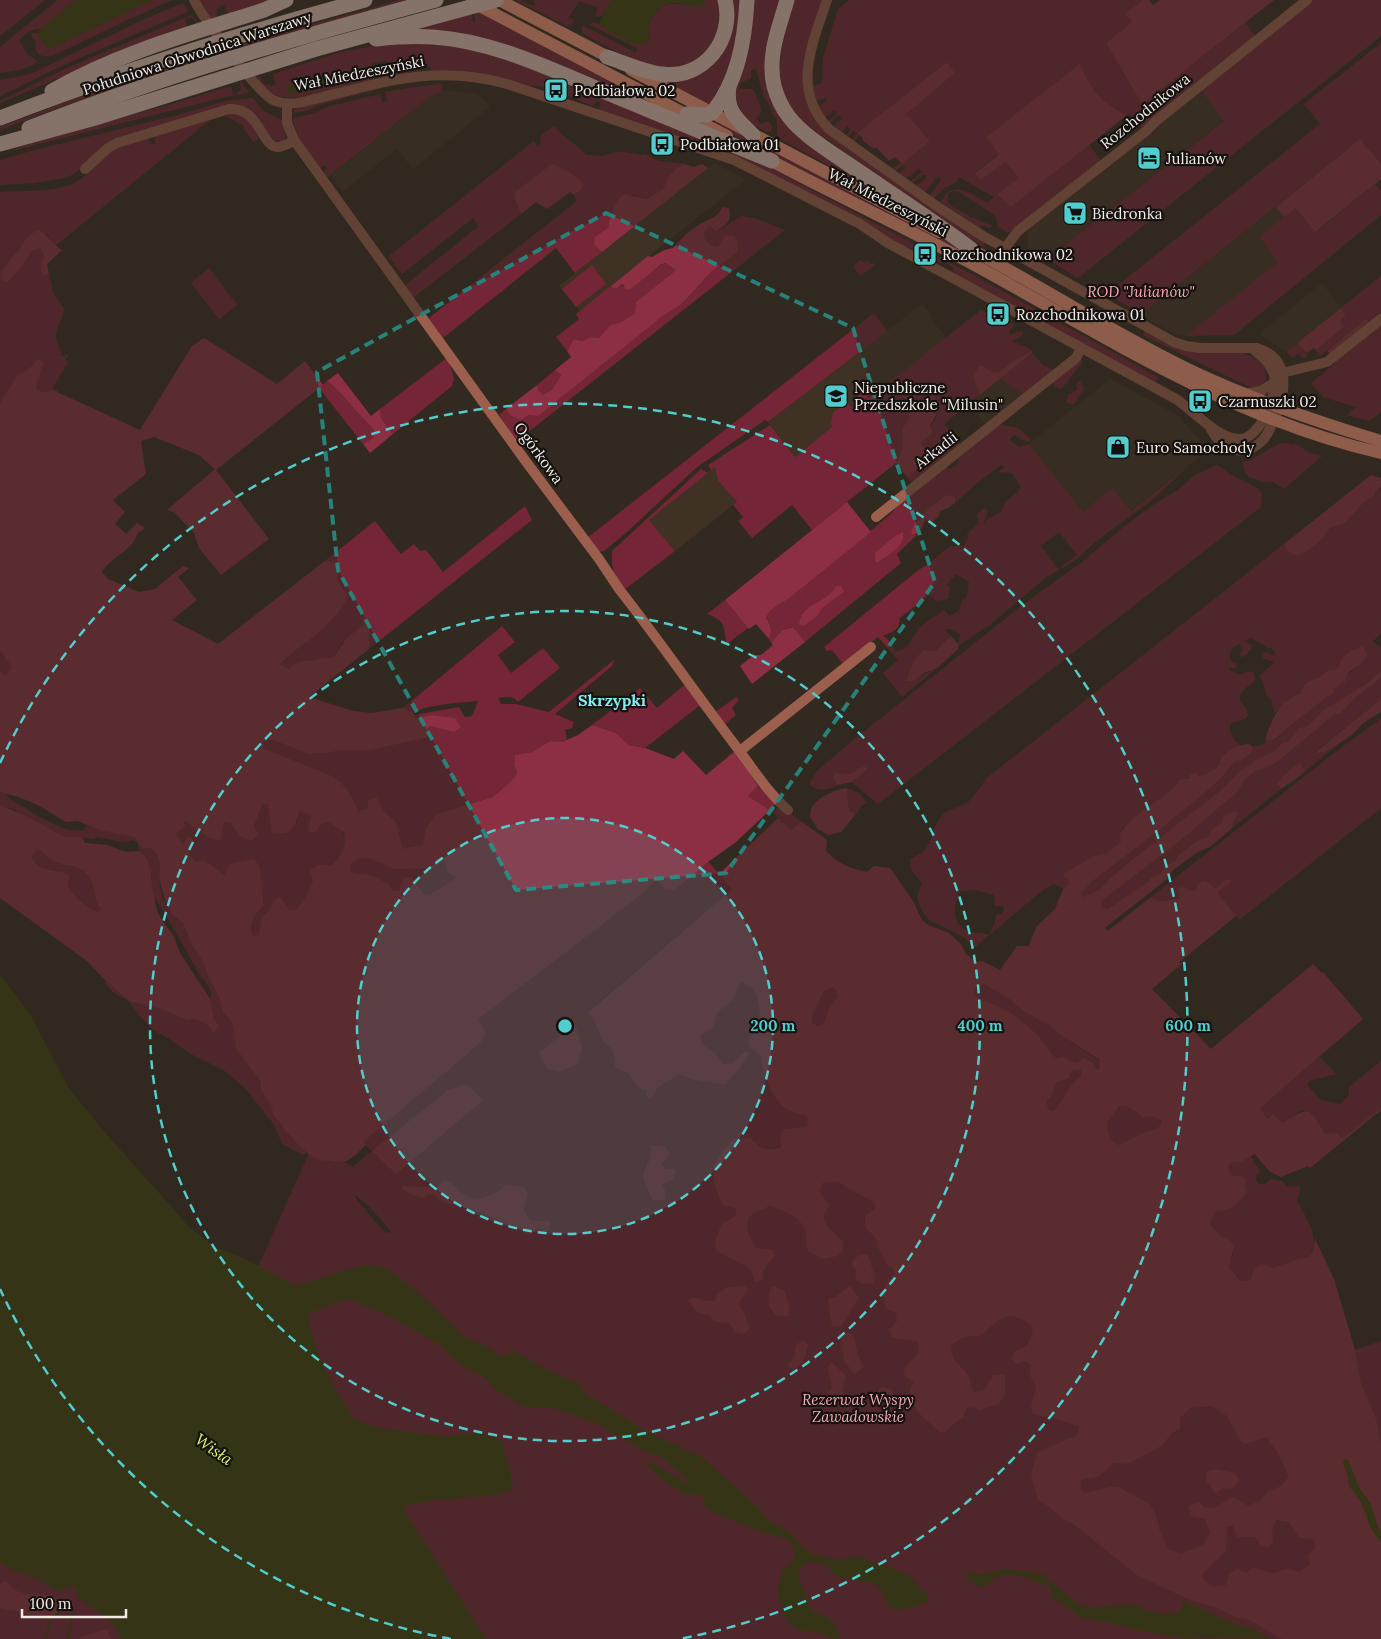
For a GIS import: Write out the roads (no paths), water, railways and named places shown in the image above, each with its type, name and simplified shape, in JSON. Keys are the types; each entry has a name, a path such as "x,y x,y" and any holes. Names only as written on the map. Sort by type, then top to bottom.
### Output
{"highway":[{"path":"18,111 102,65 153,46 264,10 286,0"},
{"name":"Południowa Obwodnica Warszawy","path":"0,118 212,44 365,0"},
{"name":"Południowa Obwodnica Warszawy","path":"0,139 113,96 242,54 436,0"},
{"path":"0,144 95,118 253,68 467,4 498,0"},
{"path":"607,56 647,71 662,74 678,74 694,69 713,55 723,38 727,19 725,0"},
{"path":"687,114 706,115 712,113 729,85 737,66 741,48 747,0"},
{"path":"787,0 775,40 772,62 776,91 788,116 820,144 971,249"},
{"path":"316,49 410,37 446,38 485,46 512,54 772,161"},
{"path":"729,85 728,99 731,111 737,120 753,135"}],"main road":[{"name":"Wał Miedzeszyński","path":"498,0 971,249 1160,355 1244,394 1272,412 1342,442 1381,453"},
{"name":"Wał Miedzeszyński","path":"467,4 687,114 772,161 959,257 1157,367 1212,394 1381,441"}],"street":[{"path":"194,0 259,89 272,99 287,104"},
{"path":"827,0 810,54 807,77 810,99 821,120 829,129 935,205 1005,248 1174,342 1196,348 1257,348 1268,353 1278,364 1282,373 1284,392 1272,412"},
{"name":"Rozchodnikowa","path":"1005,248 1018,231 1146,131 1307,0"},
{"name":"Wał Miedzeszyński","path":"287,104 403,78 425,75 462,75 507,84 745,164 860,224 888,243 1176,399 1209,426 1232,438 1246,439 1254,433 1272,412"},
{"name":"Ogórkowa","path":"287,104 287,123 294,140 527,463 740,752 774,797 788,810"},
{"path":"85,169 108,148 117,143 229,109 240,110 250,116 256,121 269,143 274,146 279,147 294,140"},
{"path":"1282,373 1327,362 1381,319"},
{"name":"Arkadii","path":"876,517 1076,358 1082,348"},
{"path":"1252,348 1270,365 1275,382 1272,412"},
{"path":"1244,394 1261,391 1275,382"},
{"path":"740,752 871,647"}],"water":[{"path":"75,0 152,0 52,48 48,47 38,37 39,31"},
{"path":"614,0 704,0 705,4 691,6 673,3 661,7 651,18 649,41 644,44 638,44 632,43 599,25 607,6"},
{"path":"349,72 354,80 295,94 286,91 293,84"},
{"name":"Wisła","path":"0,975 30,1014 68,1087 101,1128 190,1228 217,1248 241,1257 296,1286 363,1265 378,1265 394,1273 419,1293 464,1337 490,1348 498,1355 508,1355 513,1350 545,1369 581,1385 586,1394 642,1429 703,1458 759,1508 767,1519 790,1533 810,1553 838,1559 859,1557 910,1575 923,1592 929,1592 928,1601 909,1608 894,1609 889,1607 884,1595 874,1583 838,1577 825,1565 816,1562 808,1563 800,1568 799,1574 810,1609 833,1622 841,1639 831,1639 821,1633 798,1630 788,1623 777,1590 782,1573 795,1557 795,1552 788,1540 748,1527 710,1511 704,1505 703,1496 684,1494 657,1476 646,1463 653,1463 686,1483 689,1482 664,1459 642,1450 594,1422 552,1408 524,1407 496,1390 481,1374 472,1372 451,1357 443,1347 387,1315 347,1299 310,1313 308,1316 315,1345 328,1376 353,1418 378,1428 442,1436 477,1433 502,1440 514,1489 496,1495 427,1501 402,1507 486,1639 123,1639 108,1620 76,1595 77,1591 74,1586 70,1586 62,1591 56,1591 34,1577 15,1572 0,1562"},
{"path":"1345,1459 1348,1460 1360,1489 1371,1504 1381,1532 1381,1543 1371,1529 1361,1502 1349,1486 1343,1462"},
{"path":"1005,1569 1044,1574 1047,1579 1069,1598 1084,1606 1134,1605 1151,1612 1175,1613 1179,1611 1184,1601 1234,1624 1251,1628 1271,1639 1183,1639 1102,1621 1099,1622 1080,1617 1063,1604 1052,1599 1050,1587 1024,1577 1015,1575 999,1576 983,1588 971,1583 965,1577 972,1571 988,1574"}],"waterway":[{"path":"70,1592 72,1584"},
{"path":"46,1639 49,1623 58,1614 59,1609 69,1603 71,1621 68,1639"}],"place":[{"name":"Podbiałowa 02","path":"556,90"},
{"name":"Podbiałowa 01","path":"662,144"},
{"name":"Julianów","path":"1149,158"},
{"name":"Biedronka","path":"1075,213"},
{"name":"Rozchodnikowa 02","path":"925,254"},
{"name":"Rozchodnikowa 01","path":"998,314"},
{"name":"Niepubliczne Przedszkole \"Milusin\"","path":"836,396"},
{"name":"Czarnuszki 02","path":"1200,401"},
{"name":"Euro Samochody","path":"1118,447"}],"district":[{"name":"Skrzypki","path":"612,700"}],"park label":[{"name":"ROD \"Julianów\"","path":"1141,291"},
{"name":"Rezerwat Wyspy Zawadowskie","path":"858,1408"}]}
